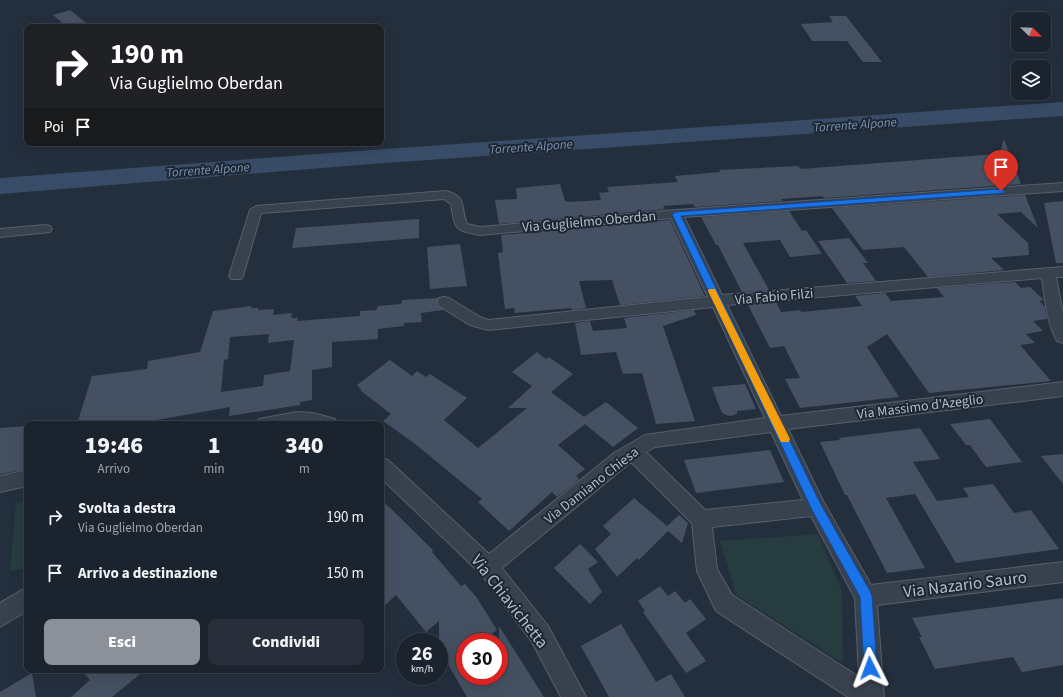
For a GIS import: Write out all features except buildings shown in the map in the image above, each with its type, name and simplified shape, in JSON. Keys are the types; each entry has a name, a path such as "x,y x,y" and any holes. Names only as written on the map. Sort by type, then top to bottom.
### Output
{"street":[{"name":"Via Guglielmo Oberdan","path":"236,276 256,210 446,195 454,197 457,201 462,226 467,229 480,231 676,214 1063,187"},
{"path":"676,214 716,301 777,423 816,507 866,596 872,697"},
{"path":"0,233 45,229"},
{"path":"1056,272 1056,317 1063,337"},
{"name":"Via Fabio Filzi","path":"444,302 475,321 488,326 716,301 1056,272"},
{"name":"Via Massimo d'Azeglio","path":"777,423 1063,389"},
{"path":"278,421 304,418 316,421"},
{"name":"Via Damiano Chiesa","path":"488,567 621,458 651,440 777,423"},
{"path":"632,451 701,519 707,572 724,603 869,697"},
{"name":"Via Chiavichetta","path":"384,469 488,567 540,634 574,697"},
{"path":"0,484 24,479"},
{"path":"701,519 816,507"},
{"name":"Via Nazario Sauro","path":"866,596 1063,572"},
{"path":"0,616 24,600"}],"green space":[{"path":"24,501 24,569 10,571 16,503"},
{"path":"818,534 842,591 843,663 736,595 720,541"}],"waterway":[{"name":"Torrente Alpone","path":"0,186 371,157 1063,109"}],"slow traffic":[{"path":"712,291 785,439"}],"route":[{"path":"870,668 866,596 816,507 777,423 716,301 676,214 1001,191"}]}
